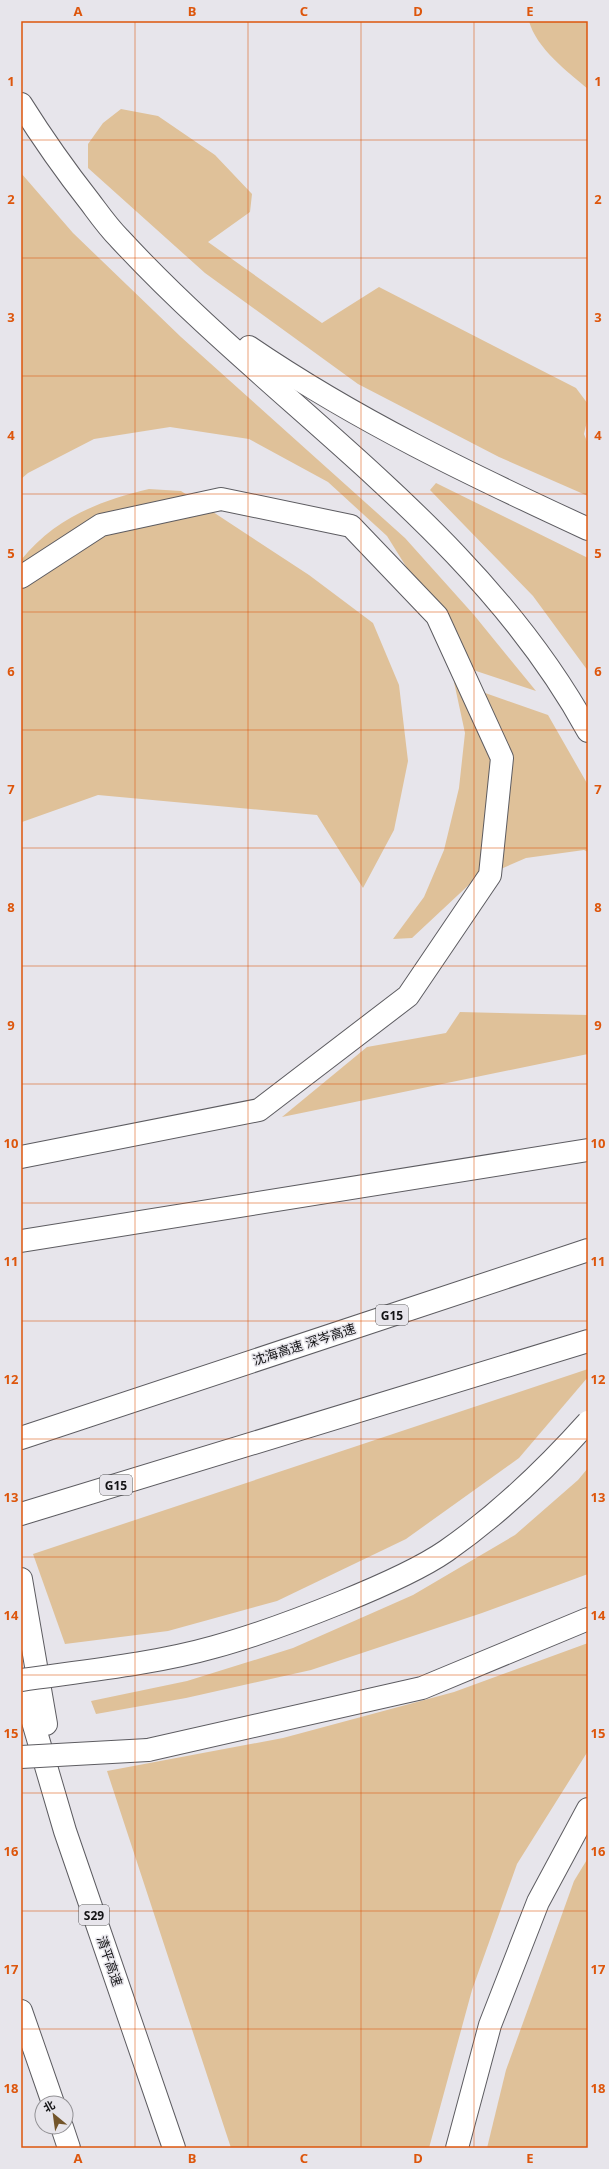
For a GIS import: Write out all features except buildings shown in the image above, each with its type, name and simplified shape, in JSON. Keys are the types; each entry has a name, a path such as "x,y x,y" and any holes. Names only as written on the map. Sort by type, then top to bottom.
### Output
{"highway":[{"path":"21,104 51,152 118,237 185,304 443,540 485,585 527,637 573,704 588,731"},
{"path":"185,304 286,372 371,422 484,481 588,529"},
{"path":"21,577 101,524 221,499 351,526 437,616 502,758 490,875 408,996 259,1110 21,1158"},
{"path":"21,1241 66,1235 588,1150"},
{"name":"沈海高速 深岑高速","path":"21,1438 588,1250"},
{"name":"G15","path":"21,1514 588,1341"},
{"path":"21,1680 122,1666 214,1647 294,1621 378,1587 444,1552 502,1508 551,1463 588,1422"},
{"path":"21,1579 65,1831"},
{"path":"21,1757 148,1750 422,1688 588,1619"},
{"name":"清平高速","path":"21,1680 65,1831 174,2148"},
{"path":"457,2148 493,2018 538,1902 588,1809"},
{"path":"21,2011 50,2095"},
{"path":"65,2135 69,2148"}],"shaded area":[{"path":"529,21 588,21 588,89 545,50 538,41"},
{"path":"121,109 158,116 215,155 252,194 250,212 208,242 322,323 379,287 576,388 588,404 588,417 584,434 588,444 588,496 499,457 358,384 205,273 88,168 88,144 103,123"},
{"path":"21,173 73,233 181,337 405,538 474,615 536,691 452,663 422,592 387,536 328,482 249,439 170,427 94,439 28,473 21,479"},
{"path":"436,483 588,558 588,671 533,596 430,490"},
{"path":"149,489 181,491 309,575 373,623 399,685 408,761 394,830 363,888 317,815 98,795 22,822 21,912 21,560 34,545 48,533 79,513 113,499"},
{"path":"454,682 548,715 588,785 588,852 584,850 526,858 473,881 412,938 393,939 424,897 444,850 459,788 465,733"},
{"path":"460,1012 588,1015 588,1054 282,1117 367,1047 446,1033"},
{"path":"588,1369 588,1377 519,1458 406,1539 277,1601 168,1631 65,1644 33,1554"},
{"path":"588,1468 588,1574 482,1613 311,1670 186,1698 96,1714 91,1701 187,1681 293,1648 413,1595 515,1535 578,1480"},
{"path":"588,1643 588,1751 517,1864 472,1990 429,2148 231,2148 107,1771 283,1738 454,1692"},
{"path":"588,1858 588,2148 487,2148 506,2070 574,1881"}]}
